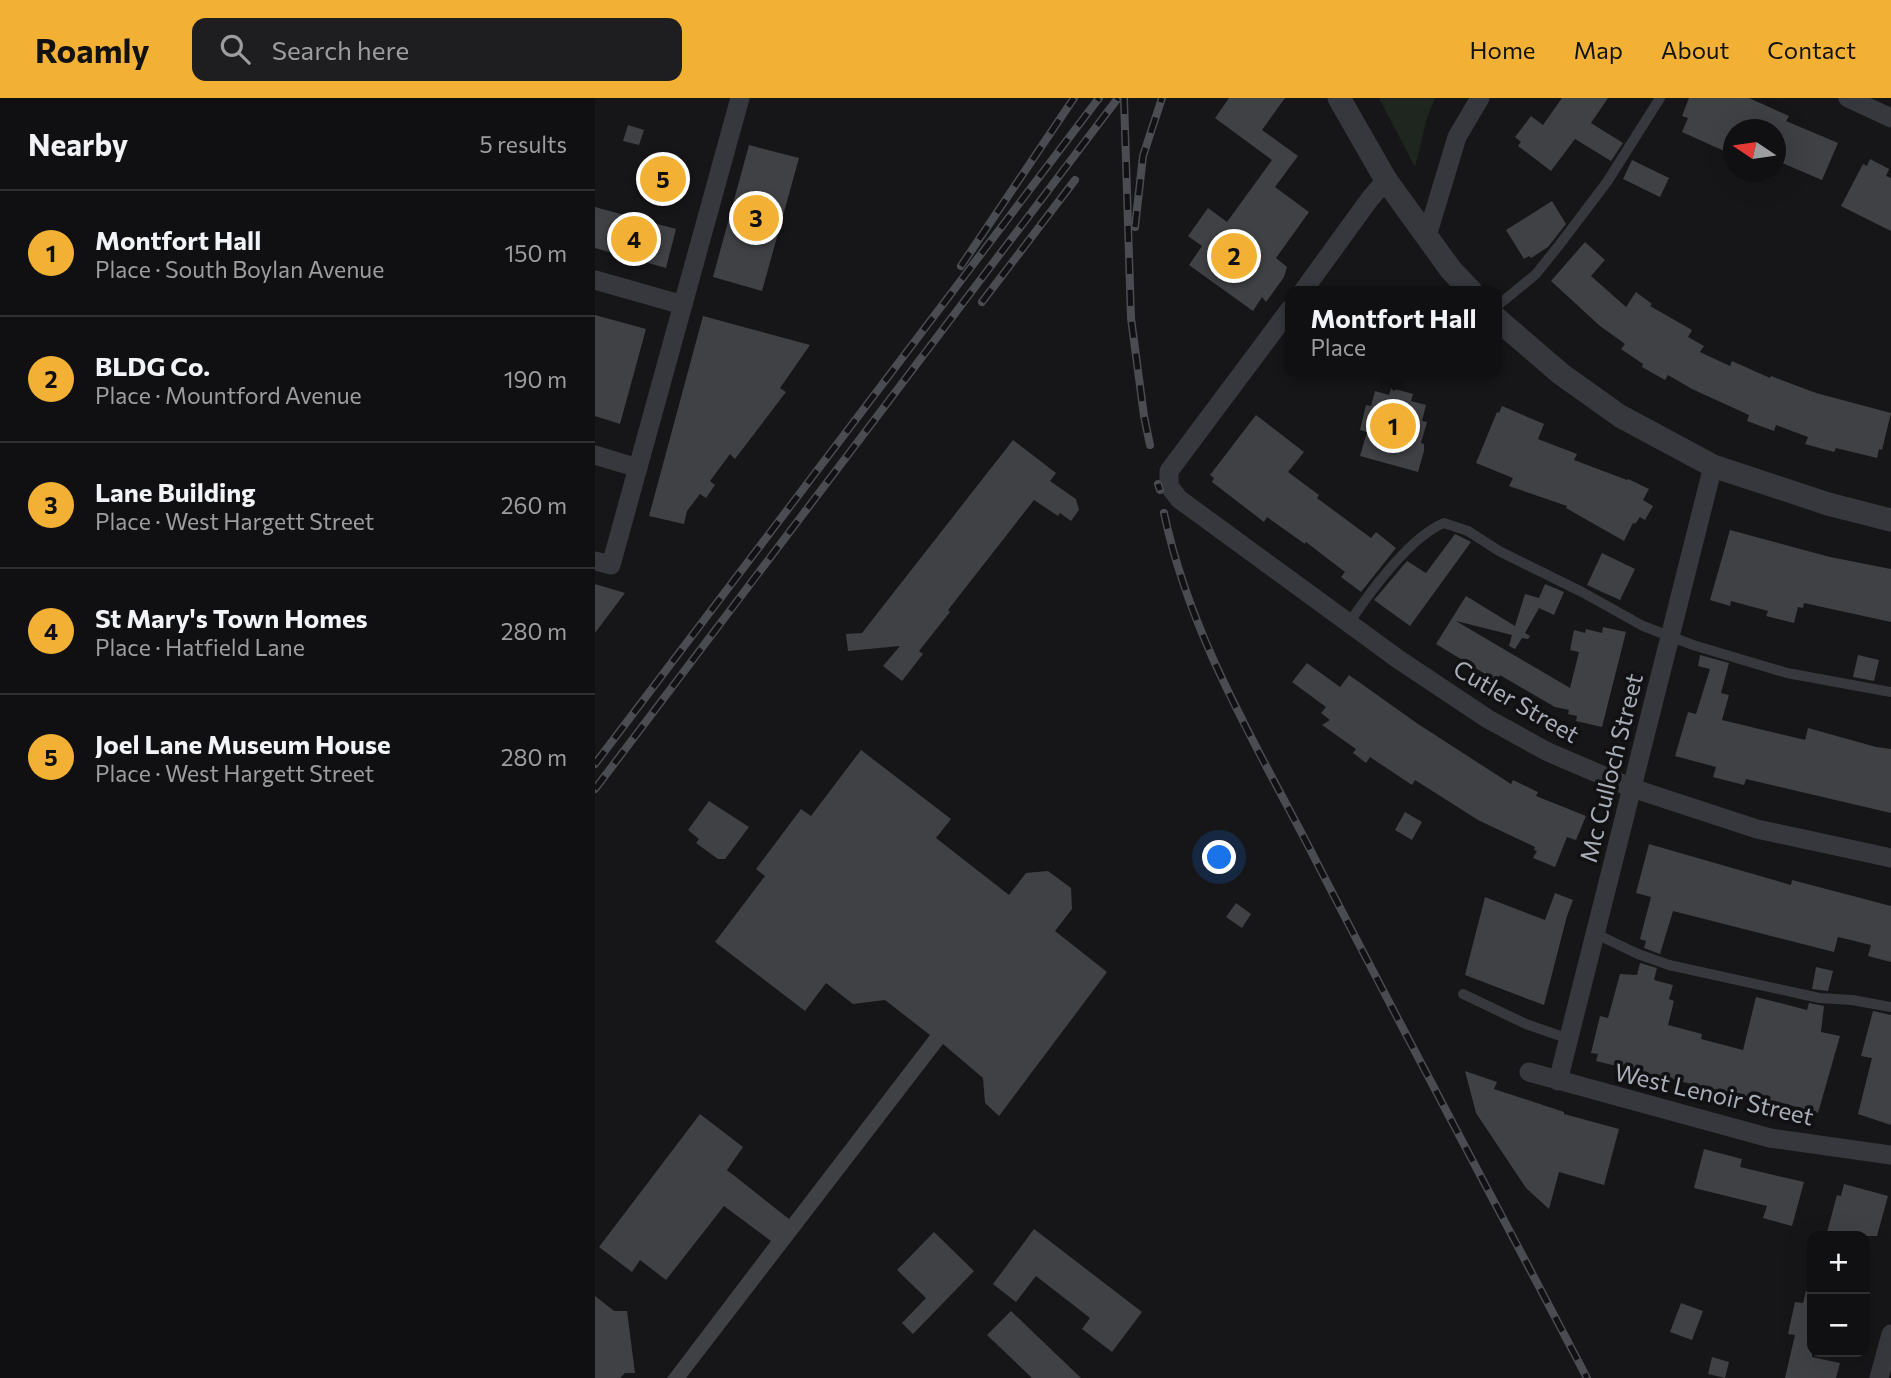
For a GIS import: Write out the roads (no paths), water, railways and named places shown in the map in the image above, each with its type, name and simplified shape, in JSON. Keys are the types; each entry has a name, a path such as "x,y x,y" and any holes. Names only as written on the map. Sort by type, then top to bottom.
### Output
{"street":[{"path":"1339,98 1386,180 1451,271 1466,286"},
{"path":"1427,236 1457,137 1480,98"},
{"path":"1848,98 1891,118"},
{"path":"603,563 638,468 737,99"},
{"path":"1307,286 1386,180"},
{"path":"595,280 683,305"},
{"name":"Cutler Street","path":"1285,316 1170,471 1169,486 1178,499 1349,623 1488,719 1548,752 1632,788 1757,829 1891,858"},
{"path":"1502,323 1561,374 1620,416 1713,466 1828,504 1891,520"},
{"path":"595,455 638,468"},
{"name":"Mc Culloch Street","path":"1558,1082 1713,466"},
{"name":"West Lenoir Street","path":"1529,1072 1770,1138 1891,1155"},
{"path":"1879,1378 1891,1334"}],"lane":[{"path":"1502,302 1536,274 1560,244 1607,182 1660,98"},
{"path":"1349,623 1416,540 1444,523 1468,531 1499,551 1643,626 1787,673 1891,692"},
{"path":"1595,934 1651,960 1682,968 1819,998 1891,1007"},
{"path":"1463,995 1525,1024 1569,1039"}],"railway":[{"path":"961,266 1074,98"},
{"path":"595,764 1099,98"},
{"path":"595,789 1118,98"},
{"path":"1124,98 1131,318 1150,445"},
{"path":"1135,227 1143,156 1162,98"},
{"path":"982,302 1075,180"},
{"path":"1158,484 1160,490"},
{"path":"1164,513 1190,603 1227,690 1587,1378"}],"place":[{"name":"Joel Lane Museum House","path":"663,179"},
{"name":"Lane Building","path":"756,218"},
{"name":"St Mary's Town Homes","path":"634,239"},
{"name":"BLDG Co.","path":"1234,256"},
{"name":"Montfort Hall","path":"1393,426"}]}
